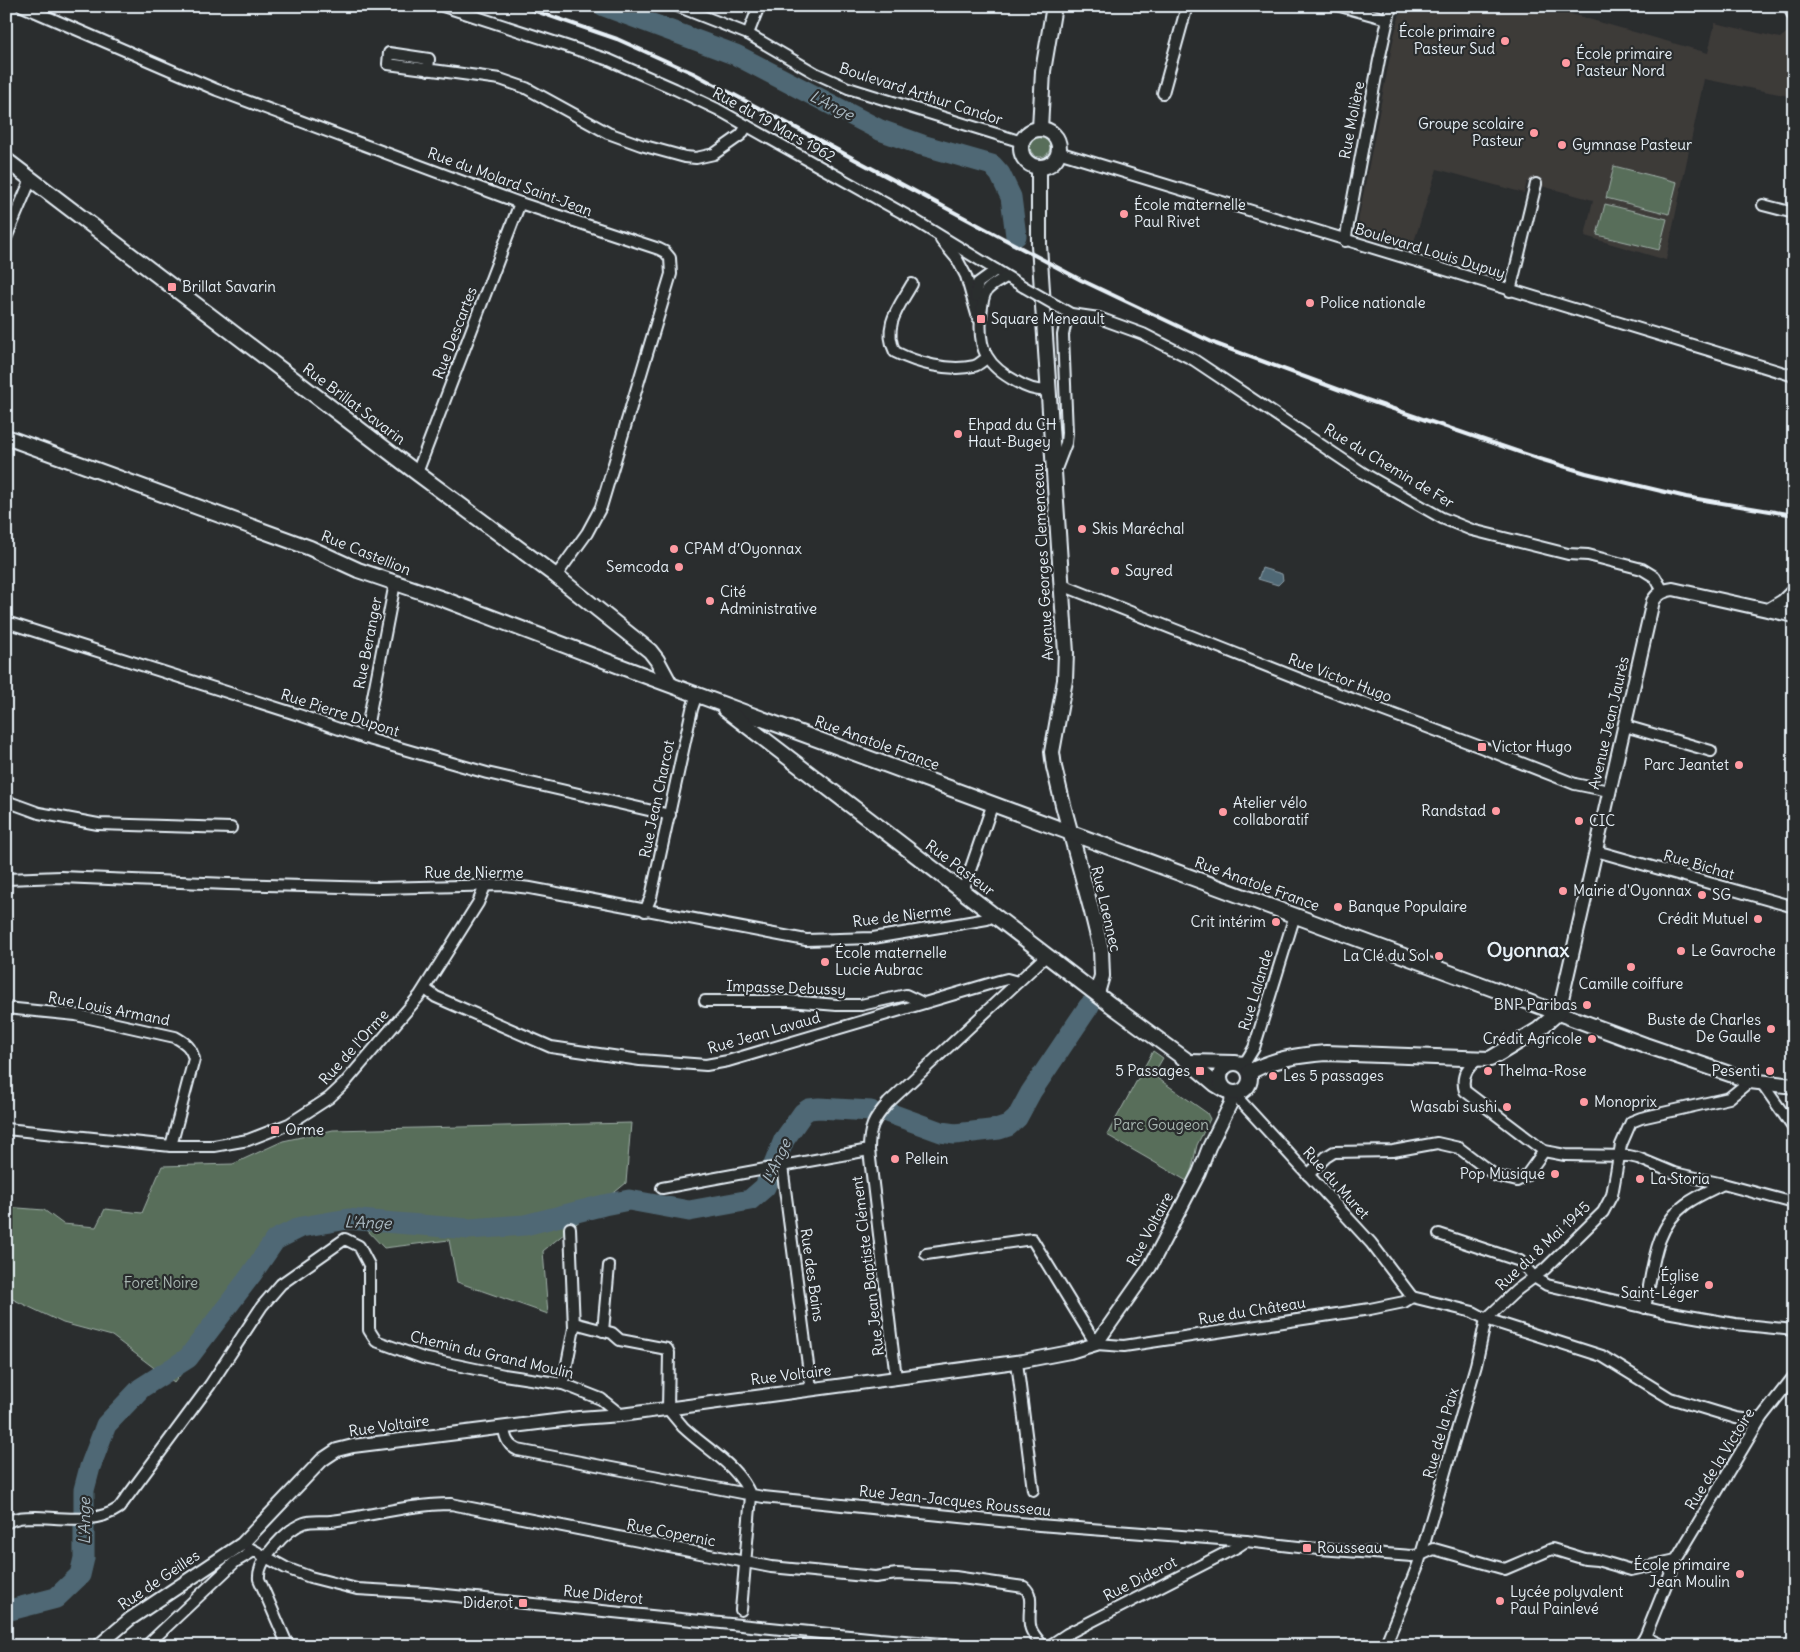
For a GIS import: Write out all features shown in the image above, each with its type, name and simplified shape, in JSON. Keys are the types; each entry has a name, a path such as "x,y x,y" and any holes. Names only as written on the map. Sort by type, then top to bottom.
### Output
{"main road":[{"path":"1040,129 1044,63 1054,6"},
{"path":"1040,129 1055,136 1059,147 1053,161 1039,167 1026,161 1021,149 1022,142 1028,133 1040,129"},
{"name":"Rue Brillat Savarin","path":"6,160 417,473 556,576 650,651 670,684"},
{"name":"Avenue Georges Clemenceau","path":"1039,167 1040,245 1066,652 1064,680 1052,752 1054,767 1071,832"},
{"name":"Rue Castellion","path":"6,437 310,548 358,570 713,699"},
{"name":"Rue Anatole France","path":"713,699 1559,1012 1756,1082 1794,1086"},
{"name":"Rue Pasteur","path":"713,699 1189,1062 1215,1084 1231,1092"},
{"name":"Rue Laennec","path":"1071,832 1101,949 1102,976 1097,993"},
{"path":"1249,1072 1263,1064 1305,1055 1326,1053 1490,1059 1538,1030 1559,1012"},
{"path":"1189,1062 1234,1063 1242,1064 1249,1072 1251,1079 1248,1087 1242,1092 1231,1092 1220,1079 1222,1072 1227,1066 1234,1063"}],"street":[{"name":"Rue du Molard Saint-Jean","path":"22,6 217,90 520,203 665,252 670,258 671,274 601,507 591,526 556,576"},
{"name":"Rue du 19 Mars 1962","path":"443,6 609,60 675,89 748,126 906,215 1006,277 1071,314"},
{"name":"Boulevard Arthur Candor","path":"677,6 748,34 815,73 848,88 1022,142"},
{"path":"748,34 759,6"},
{"path":"1163,92 1187,6"},
{"path":"1340,6 1387,19"},
{"name":"Rue Molière","path":"1344,241 1391,6"},
{"path":"1788,6 1794,17"},
{"path":"428,70 500,79 526,88 608,133 641,146 685,157 696,158 714,154 741,135 748,126"},
{"name":"Boulevard Louis Dupuy","path":"1058,152 1344,241 1794,376"},
{"path":"6,238 31,179"},
{"path":"1510,290 1536,184"},
{"name":"Rue Descartes","path":"417,473 520,203"},
{"path":"1763,205 1794,213"},
{"path":"937,234 962,267 975,304"},
{"path":"996,270 978,283 974,297 987,358 998,370 1025,386 1034,390 1050,390"},
{"path":"980,326 982,303 987,290 1006,277"},
{"path":"912,284 890,326 889,334 894,352 920,362 957,368 976,366 987,358"},
{"path":"1055,470 1066,443 1063,335 1066,321 1071,314"},
{"name":"Rue du Chemin de Fer","path":"1071,314 1099,318 1143,334 1194,360 1363,473 1442,518 1472,530 1568,554 1588,555 1642,569 1655,577 1663,591"},
{"name":"Rue Beranger","path":"365,738 395,583"},
{"name":"Rue Victor Hugo","path":"1062,585 1325,689 1575,784 1609,791"},
{"path":"1663,591 1673,589 1794,616"},
{"path":"1768,610 1783,601 1794,590"},
{"name":"Avenue Jean Jaurès","path":"1559,1012 1653,601 1663,591"},
{"name":"Rue Pierre Dupont","path":"6,622 299,715 365,738 487,773 670,815"},
{"name":"Rue Jean Charcot","path":"645,910 651,897 692,709 697,694"},
{"path":"1625,726 1710,751"},
{"path":"6,801 39,812 98,824 231,828"},
{"path":"963,891 993,803"},
{"name":"Rue Bichat","path":"1596,851 1794,907"},
{"name":"Rue de Nierme","path":"6,879 62,877 378,888 485,886 530,888 806,940 873,938 973,922 995,915"},
{"name":"Rue de l'Orme","path":"6,1129 171,1146 214,1146 248,1140 275,1130 310,1112 344,1084 425,989 478,903 485,886"},
{"name":"Rue Lalande","path":"1234,1063 1246,1061 1254,1048 1295,915"},
{"path":"1018,982 1048,955"},
{"name":"Rue Jean Lavaud","path":"425,989 436,997 551,1047 640,1060 706,1065 728,1061 999,980 1007,979 1018,982"},
{"name":"Rue Jean Baptiste Clément","path":"896,1378 869,1150 870,1129 888,1103 1018,982"},
{"name":"Impasse Debussy","path":"705,1001 789,1001 861,1005 906,995 923,1003"},
{"name":"Rue Louis Armand","path":"6,1008 76,1015 175,1037 187,1043 194,1059 171,1146"},
{"path":"1251,1052 1263,1064"},
{"path":"1477,1060 1466,1072 1463,1084 1465,1091 1544,1151 1565,1155 1638,1158 1674,1173 1794,1203"},
{"path":"1756,1082 1794,1129"},
{"name":"Rue du 8 Mai 1945","path":"1490,1316 1517,1290 1545,1268 1603,1212 1612,1195 1621,1145 1631,1122 1641,1118 1729,1098 1756,1082"},
{"name":"Rue du Muret","path":"1231,1092 1370,1243 1412,1297"},
{"name":"Rue Voltaire","path":"242,1544 322,1460 337,1450 353,1446 579,1418 621,1415 811,1388 1017,1362 1070,1352 1096,1344 1150,1267 1199,1173 1209,1147 1231,1103 1231,1092"},
{"path":"1308,1176 1326,1157 1334,1152 1393,1150 1437,1143 1459,1148 1496,1176 1517,1181 1529,1173 1544,1151"},
{"path":"662,1188 869,1150"},
{"name":"Rue des Bains","path":"782,1166 811,1388"},
{"path":"1645,1308 1658,1245 1664,1227 1670,1218 1685,1204 1723,1184"},
{"path":"563,1384 574,1323 570,1228"},
{"path":"1439,1234 1520,1261 1534,1277 1547,1284 1645,1308 1736,1324 1794,1330"},
{"name":"Chemin du Grand Moulin","path":"6,1523 12,1519 23,1517 91,1518 110,1514 119,1508 210,1385 262,1306 281,1284 345,1239 359,1246 369,1265 369,1330 376,1341 423,1358 504,1375 563,1384 601,1399 621,1415"},
{"path":"926,1254 1032,1239 1096,1344"},
{"path":"604,1331 609,1266"},
{"path":"1412,1297 1490,1316 1602,1356 1670,1398 1736,1418 1750,1420 1761,1418"},
{"name":"Rue du Château","path":"1096,1344 1124,1346 1370,1309 1404,1302 1412,1297"},
{"name":"Rue de la Paix","path":"1385,1646 1421,1555 1490,1316"},
{"path":"574,1323 612,1333 620,1340 668,1349 668,1409 683,1427 734,1468 746,1484 751,1496 741,1610"},
{"path":"1017,1362 1034,1490"},
{"name":"Rue de la Victoire","path":"1642,1641 1676,1560 1761,1418 1794,1376"},
{"name":"Rue Jean-Jacques Rousseau","path":"504,1428 507,1441 518,1450 751,1496 1039,1525 1246,1541 1307,1548 1412,1556 1421,1555 1434,1549 1505,1569 1552,1549 1631,1570 1676,1560"},
{"name":"Rue Copernic","path":"265,1558 293,1528 306,1522 329,1522 428,1504 451,1504 745,1563 867,1576 898,1574 956,1577 1024,1587 1028,1590 1030,1596 1028,1617 1031,1630 1043,1646"},
{"name":"Rue Diderot","path":"1049,1646 1067,1634 1246,1541"},
{"name":"Rue Diderot","path":"242,1544 265,1558 310,1577 357,1589 426,1593 969,1646"},
{"name":"Rue de Geilles","path":"98,1646 130,1619 242,1544"},
{"path":"146,1646 235,1562 254,1551"},
{"path":"265,1558 260,1568 259,1579 288,1646"},
{"path":"1642,1641 1664,1646"}],"shaded area":[{"name":"Groupe scolaire Pasteur","path":"1402,6 1543,6 1708,53 1715,23 1780,38 1790,30 1794,37 1794,97 1704,79 1666,260 1585,236 1593,200 1527,182 1524,193 1437,169 1412,248 1364,233 1358,221 1394,36"}],"green space":[{"path":"1040,137 1047,140 1050,147 1047,154 1040,157 1033,154 1030,147 1033,140"},
{"path":"1614,166 1677,182 1669,214 1606,198"},
{"path":"1605,204 1667,219 1659,250 1597,235"},
{"name":"Parc Gougeon","path":"1153,1051 1163,1058 1153,1075 1207,1113 1210,1119 1197,1145 1187,1181 1107,1135"},
{"name":"Foret Noire","path":"631,1123 626,1183 543,1251 548,1314 457,1282 449,1240 384,1248 366,1229 312,1229 276,1249 174,1383 112,1336 63,1323 6,1296 6,1207 44,1210 63,1224 96,1227 105,1209 142,1213 162,1166 233,1164 283,1141 333,1130"}],"water":[{"path":"1262,568 1282,574 1283,580 1278,585 1258,579"}],"waterway":[{"name":"L'Ange","path":"604,6 736,55 880,130 922,145 992,165 1000,174 1011,197 1016,236"},
{"name":"L'Ange","path":"889,1113 941,1132 955,1134 999,1129 1008,1126 1017,1118 1031,1092 1089,1006"},
{"name":"L'Ange","path":"6,1611 56,1598 80,1575 84,1558 84,1490 90,1467 106,1425 141,1388 188,1358 275,1240 301,1227 348,1219 469,1229 525,1225 629,1200 689,1211 750,1200 765,1187 784,1140 803,1113 809,1109 819,1108 871,1111"}],"railway":[{"path":"521,6 617,39 693,73 1081,280 1216,344 1367,400 1586,473 1686,497 1794,515"}],"place":[{"name":"École primaire Pasteur Sud","path":"1505,41"},
{"name":"École primaire Pasteur Nord","path":"1566,63"},
{"name":"Groupe scolaire Pasteur","path":"1534,133"},
{"name":"Gymnase Pasteur","path":"1562,145"},
{"name":"École maternelle Paul Rivet","path":"1124,214"},
{"name":"Brillat Savarin","path":"172,287"},
{"name":"Police nationale","path":"1310,303"},
{"name":"Square Meneault","path":"981,319"},
{"name":"Ehpad du CH Haut-Bugey","path":"958,434"},
{"name":"Skis Maréchal","path":"1082,529"},
{"name":"CPAM d’Oyonnax","path":"674,549"},
{"name":"Semcoda","path":"679,567"},
{"name":"Sayred","path":"1115,571"},
{"name":"Cité Administrative","path":"710,601"},
{"name":"Victor Hugo","path":"1482,747"},
{"name":"Parc Jeantet","path":"1739,765"},
{"name":"Randstad","path":"1496,811"},
{"name":"Atelier vélo collaboratif","path":"1223,812"},
{"name":"CIC","path":"1579,821"},
{"name":"Mairie d'Oyonnax","path":"1563,891"},
{"name":"SG","path":"1702,895"},
{"name":"Banque Populaire","path":"1338,907"},
{"name":"Crédit Mutuel","path":"1758,919"},
{"name":"Crit intérim","path":"1276,922"},
{"name":"Le Gavroche","path":"1681,951"},
{"name":"La Clé du Sol","path":"1439,956"},
{"name":"École maternelle Lucie Aubrac","path":"825,962"},
{"name":"Camille coiffure","path":"1631,967"},
{"name":"BNP Paribas","path":"1587,1005"},
{"name":"Buste de Charles De Gaulle","path":"1771,1029"},
{"name":"Crédit Agricole","path":"1592,1039"},
{"name":"5 Passages","path":"1200,1071"},
{"name":"Thelma-Rose","path":"1488,1071"},
{"name":"Pesenti","path":"1770,1071"},
{"name":"Les 5 passages","path":"1273,1076"},
{"name":"Monoprix","path":"1584,1102"},
{"name":"Wasabi sushi","path":"1507,1107"},
{"name":"Orme","path":"275,1130"},
{"name":"Pellein","path":"895,1159"},
{"name":"Pop Musique","path":"1555,1174"},
{"name":"La Storia","path":"1640,1179"},
{"name":"Église Saint-Léger","path":"1709,1285"},
{"name":"Rousseau","path":"1307,1548"},
{"name":"École primaire Jean Moulin","path":"1740,1574"},
{"name":"Lycée polyvalent Paul Painlevé","path":"1500,1601"},
{"name":"Diderot","path":"523,1603"}],"district":[{"name":"Oyonnax","path":"1528,950"}]}
